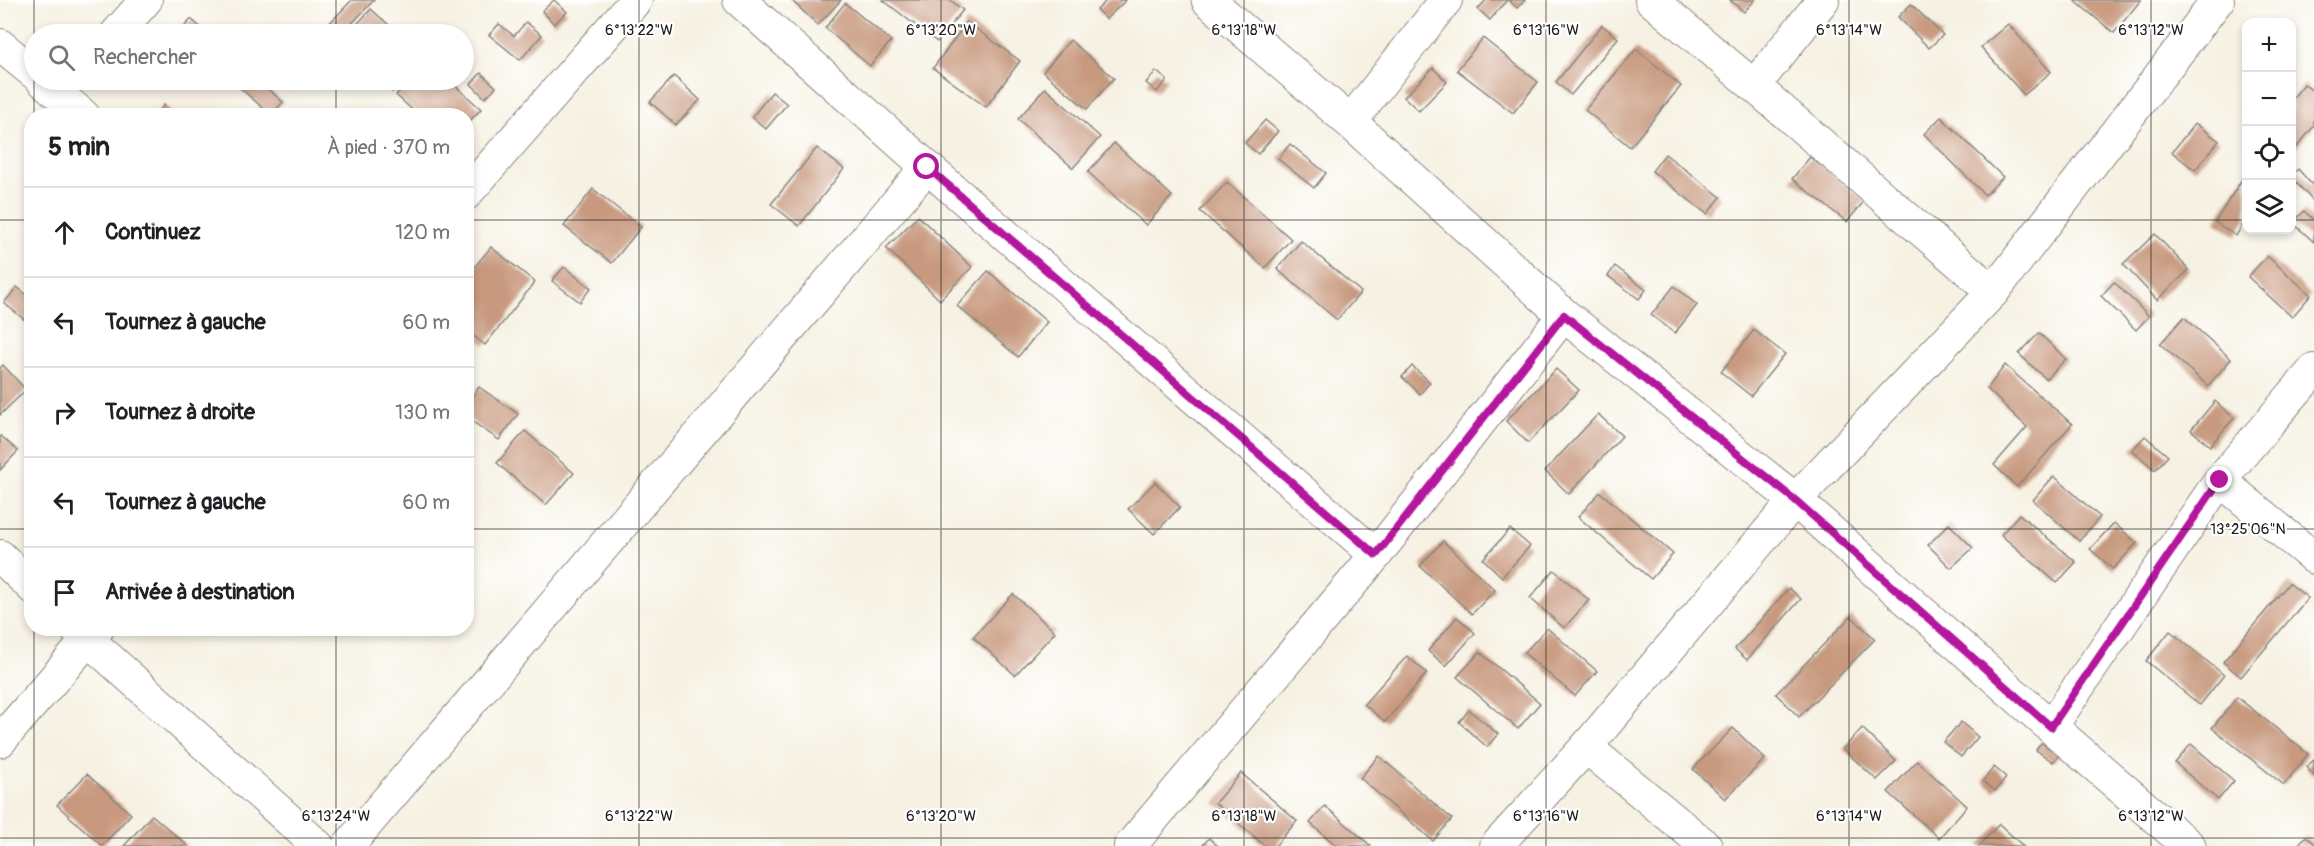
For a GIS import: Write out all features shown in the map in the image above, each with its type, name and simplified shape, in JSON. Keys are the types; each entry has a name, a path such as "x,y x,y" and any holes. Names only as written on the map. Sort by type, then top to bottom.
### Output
{"street":[{"path":"125,24 146,0"},
{"path":"474,185 636,0"},
{"path":"739,0 927,167 1376,555"},
{"path":"1208,0 1350,122 1564,315 1795,500 2189,846"},
{"path":"1350,122 1446,0"},
{"path":"1651,0 1993,292"},
{"path":"1754,86 1823,0"},
{"path":"1496,846 1586,747 1795,500 1993,292 2218,0"},
{"path":"0,45 24,65"},
{"path":"348,846 927,167"},
{"path":"1130,846 1376,555 1564,315"},
{"path":"2051,727 2220,480 2314,370"},
{"path":"2220,480 2314,558"},
{"path":"0,556 24,579"},
{"path":"0,741 85,636"},
{"path":"90,636 318,846"},
{"path":"1586,747 1706,846"}],"building":[{"path":"352,0 374,0 351,24 329,24"},
{"path":"554,0 567,12 554,24 542,11"},
{"path":"791,0 841,0 818,25"},
{"path":"883,0 950,0 963,10 937,42"},
{"path":"1107,0 1126,0 1106,19 1097,10"},
{"path":"1486,0 1507,0 1490,20 1478,9"},
{"path":"1508,0 1525,0 1517,8"},
{"path":"1730,0 1755,0 1744,12"},
{"path":"2074,0 2141,0 2114,33"},
{"path":"845,3 891,41 870,66 825,28"},
{"path":"1911,4 1943,35 1929,48 1898,17"},
{"path":"371,9 388,24 357,24"},
{"path":"191,19 197,24 187,24"},
{"path":"526,22 542,35 520,60 489,35 499,24 514,36"},
{"path":"967,22 1020,61 986,107 933,68"},
{"path":"2008,24 2051,72 2024,95 1981,47"},
{"path":"1602,25 1618,38 1571,95 1556,82"},
{"path":"1483,38 1538,82 1513,113 1457,70"},
{"path":"1070,40 1114,78 1087,109 1043,72"},
{"path":"1636,49 1681,86 1630,147 1585,110"},
{"path":"1433,68 1447,82 1419,111 1404,97"},
{"path":"1156,71 1167,80 1157,92 1146,83"},
{"path":"481,73 496,87 485,98 474,87 474,81"},
{"path":"674,76 700,100 676,125 650,102"},
{"path":"2304,84 2314,92 2314,126 2297,147 2296,146 2296,94"},
{"path":"1045,88 1100,137 1073,168 1018,119"},
{"path":"242,90 269,90 283,102 277,108 263,108"},
{"path":"401,90 460,90 481,109 474,116 474,108 410,108 396,95"},
{"path":"772,92 787,104 766,129 752,117"},
{"path":"1941,117 2003,177 1985,195 1924,134"},
{"path":"1265,120 1278,131 1258,154 1245,143"},
{"path":"2195,123 2219,141 2195,170 2172,152"},
{"path":"1114,143 1172,196 1146,225 1088,172"},
{"path":"1290,144 1326,173 1314,188 1278,159"},
{"path":"817,148 844,169 799,226 771,204"},
{"path":"1665,154 1721,197 1707,214 1652,171"},
{"path":"1810,157 1865,200 1847,222 1792,179"},
{"path":"2298,169 2314,187 2314,202 2296,182"},
{"path":"2242,179 2242,226 2236,236 2215,222"},
{"path":"1227,182 1291,239 1265,268 1200,211"},
{"path":"593,189 641,227 612,263 564,226"},
{"path":"2304,211 2314,220 2314,242 2296,226 2296,220"},
{"path":"918,216 972,267 940,300 886,248"},
{"path":"2155,234 2189,270 2157,300 2123,264"},
{"path":"1301,241 1361,292 1337,320 1277,269"},
{"path":"491,247 535,282 485,345 474,336 474,267"},
{"path":"2267,256 2311,295 2292,317 2248,277"},
{"path":"1615,266 1646,290 1639,299 1608,276"},
{"path":"564,267 591,288 580,302 552,281"},
{"path":"988,271 1047,322 1018,357 957,306"},
{"path":"2114,282 2149,316 2136,330 2101,296"},
{"path":"1674,286 1697,305 1675,333 1651,315"},
{"path":"17,287 24,293 24,319 4,303"},
{"path":"2184,317 2231,359 2208,386 2160,344"},
{"path":"1754,330 1785,354 1751,396 1721,372"},
{"path":"2039,333 2066,359 2046,379 2019,354"},
{"path":"3,365 24,388 24,392 0,415 0,368"},
{"path":"2005,365 2072,424 2017,487 1994,465 2027,427 1987,389"},
{"path":"1412,366 1430,382 1420,394 1402,377"},
{"path":"1556,369 1579,390 1528,443 1506,421"},
{"path":"479,387 518,414 499,440 474,423 474,394"},
{"path":"2215,401 2234,418 2210,446 2191,430"},
{"path":"1598,414 1622,436 1569,494 1545,471"},
{"path":"525,431 574,473 546,505 497,463"},
{"path":"1,436 18,451 0,470 0,438"},
{"path":"2145,436 2168,456 2155,470 2132,450"},
{"path":"2054,476 2100,517 2079,541 2033,500"},
{"path":"1155,482 1180,507 1154,534 1128,509"},
{"path":"1600,492 1673,554 1651,579 1578,517"},
{"path":"2019,514 2076,562 2057,583 2001,535"},
{"path":"2114,523 2137,543 2113,569 2090,549"},
{"path":"1949,524 1973,548 1951,568 1928,545"},
{"path":"1510,529 1530,546 1502,577 1483,559"},
{"path":"1443,541 1495,590 1472,614 1420,566"},
{"path":"1554,570 1589,600 1564,628 1530,598"},
{"path":"2289,583 2308,598 2241,677 2223,662"},
{"path":"1789,588 1801,599 1747,660 1735,649"},
{"path":"1013,594 1055,632 1015,675 973,637"},
{"path":"1851,616 1875,639 1799,717 1776,694"},
{"path":"1457,617 1475,633 1446,666 1428,651"},
{"path":"1547,628 1597,671 1575,696 1524,653"},
{"path":"2170,631 2224,675 2200,705 2146,661"},
{"path":"1480,652 1540,703 1518,729 1457,677"},
{"path":"1407,656 1427,673 1385,722 1364,704"},
{"path":"2237,697 2308,754 2284,785 2212,728"},
{"path":"1469,710 1498,734 1487,747 1459,722"},
{"path":"1961,722 1978,737 1961,757 1943,742"},
{"path":"1733,728 1765,759 1725,799 1693,769"},
{"path":"1862,728 1896,761 1877,780 1843,749"},
{"path":"2041,743 2059,755 2053,762 2036,750"},
{"path":"2191,744 2234,781 2218,800 2175,763"},
{"path":"1379,756 1452,819 1433,841 1360,778"},
{"path":"2314,760 2314,776 2306,767"},
{"path":"1917,761 1967,806 1939,838 1888,792"},
{"path":"1994,767 2006,777 1995,791 1983,781"},
{"path":"1241,773 1297,821 1275,846 1265,846 1215,803"},
{"path":"87,774 131,814 102,846 57,805"},
{"path":"1325,806 1371,846 1337,846 1310,823"},
{"path":"152,815 188,846 124,846"},
{"path":"1999,824 2023,846 1979,846"},
{"path":"2306,836 2314,843 2314,846 2297,846"},
{"path":"1209,838 1218,846 1202,846"}],"route":[{"path":"927,167 1376,555 1564,315 1795,500 2051,727 2220,480"}]}
